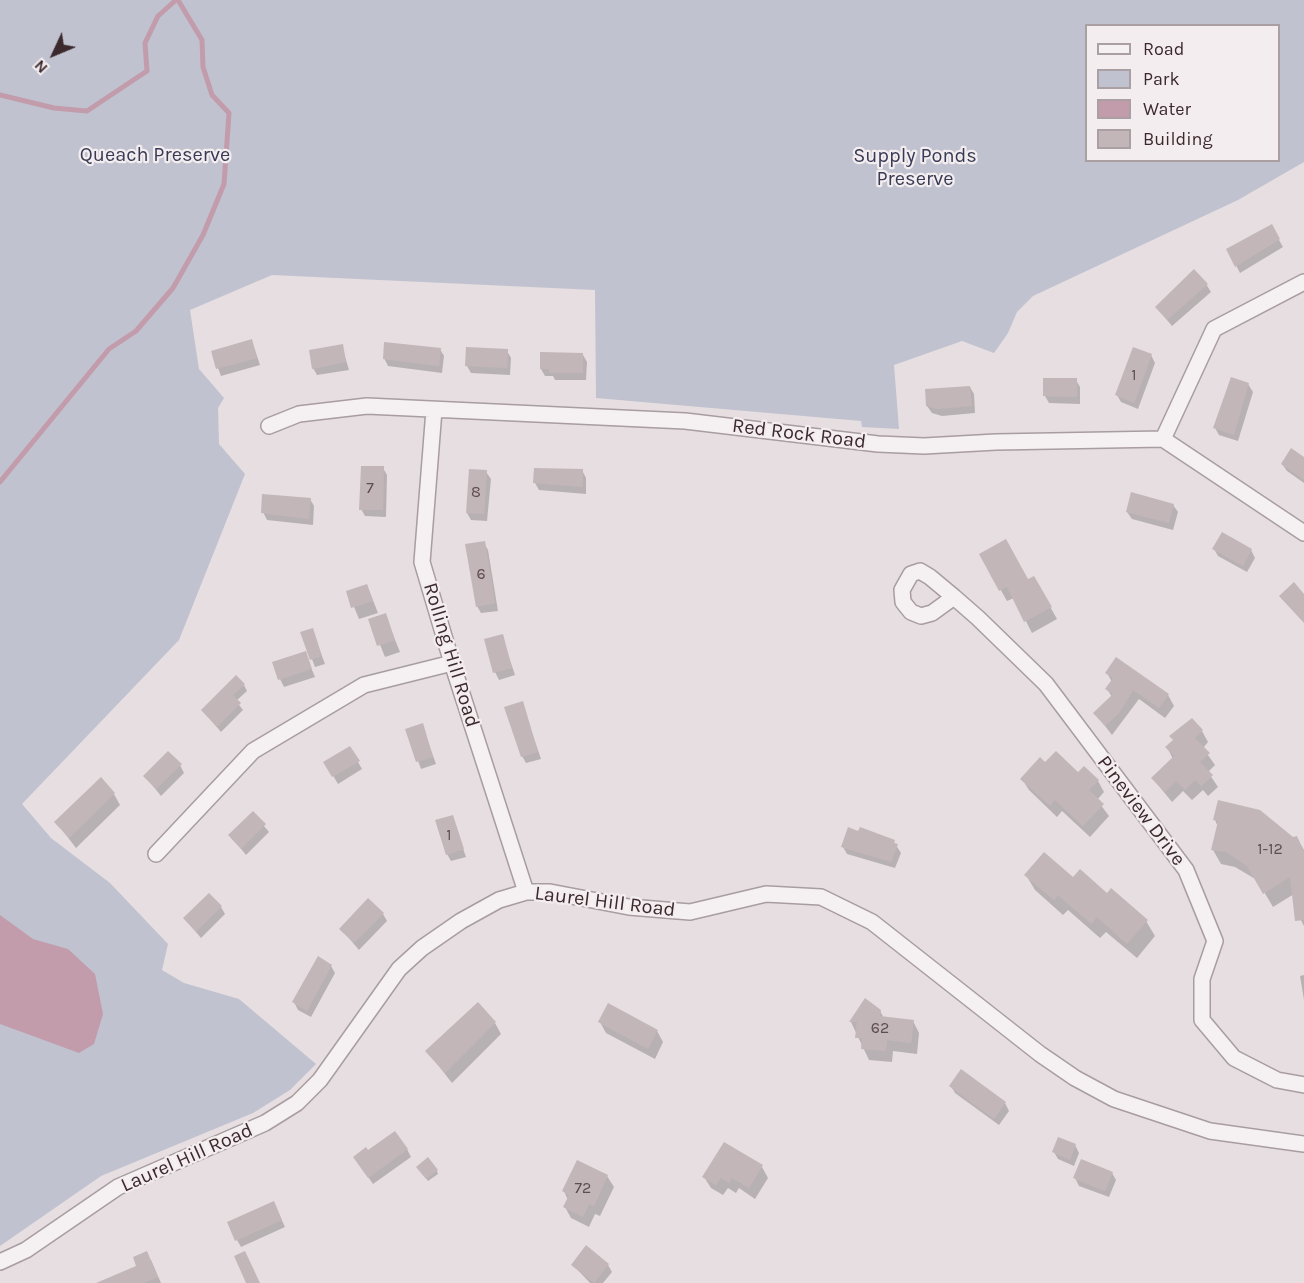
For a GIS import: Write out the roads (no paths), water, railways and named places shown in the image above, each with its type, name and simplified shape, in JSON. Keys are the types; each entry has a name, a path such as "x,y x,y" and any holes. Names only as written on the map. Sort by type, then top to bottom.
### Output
{"street":[{"path":"1304,282 1214,329 1163,439 1304,533"},
{"name":"Red Rock Road","path":"268,426 299,414 367,406 685,421 878,444 924,446 996,442 1163,439"},
{"name":"Rolling Hill Road","path":"434,410 422,562 526,892"},
{"name":"Pineview Drive","path":"954,597 1046,684 1186,870 1215,941 1202,979 1202,1020 1234,1058 1277,1080 1304,1085"},
{"path":"156,854 253,751 364,685 452,663"},
{"name":"Laurel Hill Road","path":"0,1262 26,1250 118,1187 265,1123 297,1103 320,1080 399,969 422,948 461,921 499,900 526,892 550,892 629,907 690,912 766,894 821,897 872,922 1040,1054 1075,1078 1114,1099 1210,1131 1304,1144"}],"water":[{"path":"0,915 33,939 68,949 95,974 103,1014 94,1044 79,1053 0,1024"}],"waterway":[{"path":"0,95 54,108 87,111 147,71 145,43 158,16 176,0"},
{"path":"0,482 109,349 136,331 173,288 203,235 224,184 229,113 212,95 203,67 202,40 178,0"}],"park label":[{"name":"Queach Preserve","path":"155,155"},
{"name":"Supply Ponds Preserve","path":"915,168"}]}
